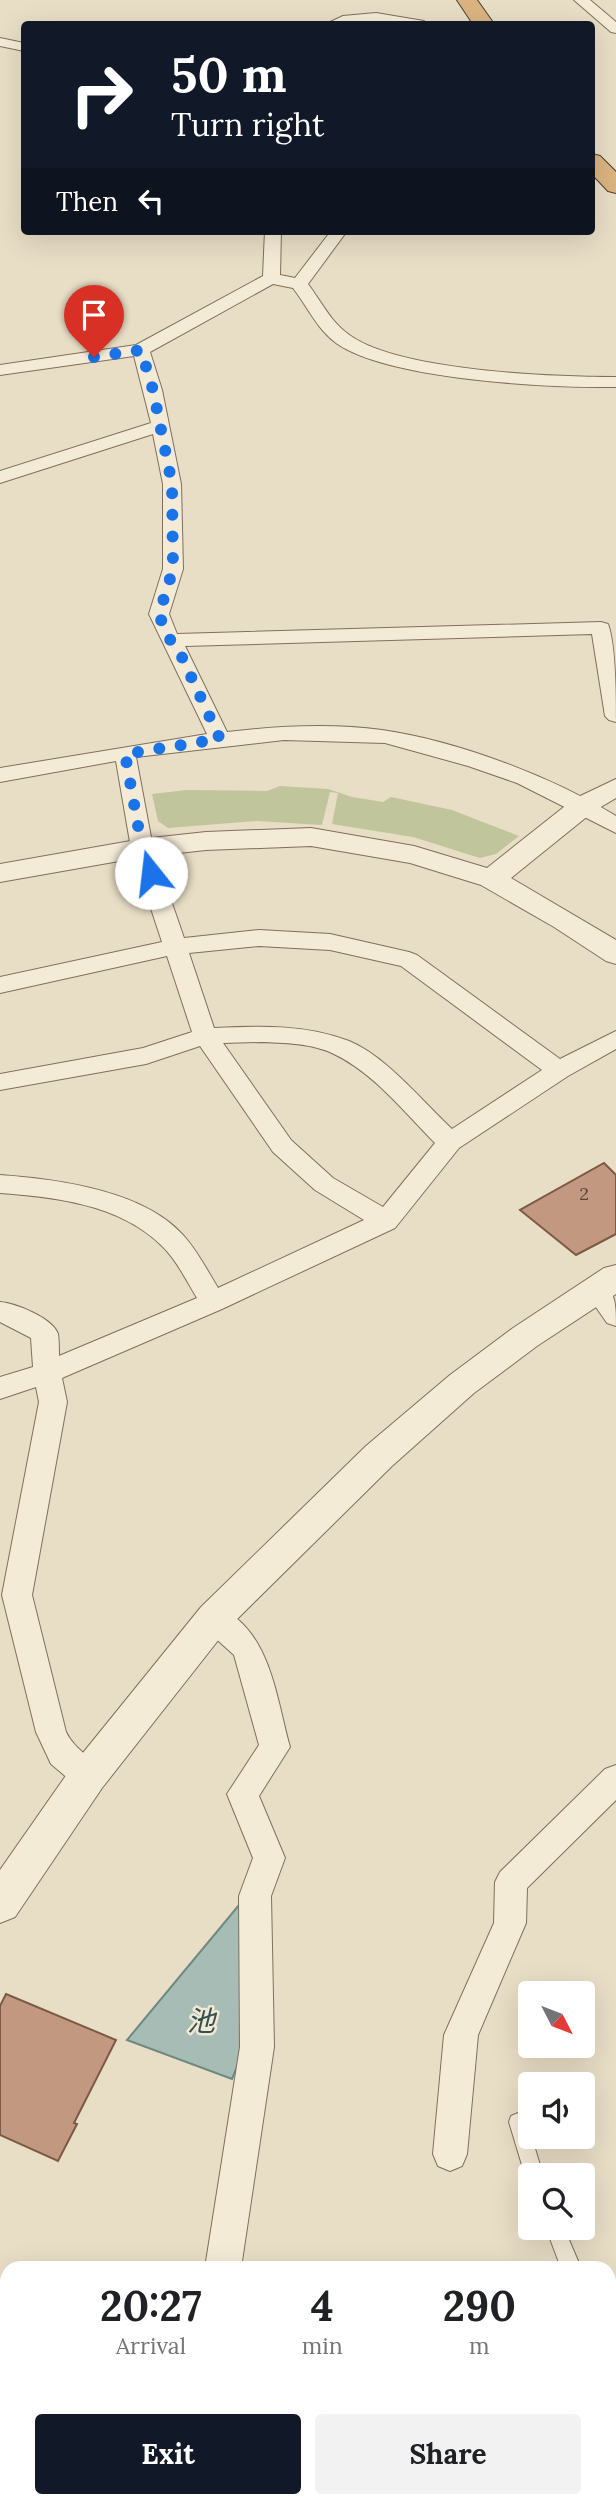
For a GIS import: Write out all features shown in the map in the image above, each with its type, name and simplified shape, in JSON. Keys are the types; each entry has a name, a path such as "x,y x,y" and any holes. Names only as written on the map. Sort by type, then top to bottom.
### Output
{"highway":[{"path":"467,0 481,21"},
{"path":"595,164 616,186"}],"street":[{"path":"581,0 610,26"},
{"path":"347,21 365,17 406,21"},
{"path":"0,42 21,46"},
{"path":"271,278 273,235"},
{"path":"299,284 336,235"},
{"path":"0,370 141,350 271,278 299,284 329,325 345,341 380,357 488,375 566,383 616,382"},
{"path":"141,350 172,484 173,569 159,614 220,739"},
{"path":"0,477 160,426"},
{"path":"171,640 601,628 616,716"},
{"path":"0,775 220,739 314,733 382,737 503,769 584,805 616,826"},
{"path":"125,754 142,848 205,1037 282,1146 324,1184 386,1221"},
{"path":"491,879 584,805 616,787"},
{"path":"0,873 142,848 206,841 311,837 414,855 491,879 565,920 616,954"},
{"path":"0,985 175,947 259,939 330,942 409,960 559,1070"},
{"path":"0,1082 146,1056 205,1037 260,1034 298,1036 341,1047 370,1065 450,1142"},
{"path":"0,1388 47,1373 213,1301 386,1221 450,1142 559,1070 616,1039"},
{"path":"0,1184 41,1186 108,1201 169,1237 213,1301"},
{"path":"0,1904 88,1776 214,1618 370,1465 462,1384 525,1337 610,1295"},
{"path":"0,1312 10,1313 44,1333 47,1373 53,1402 8,1595 51,1732 62,1755 88,1776"},
{"path":"214,1618 247,1648 275,1746 243,1794 270,1858 254,1896 257,2047 224,2261"},
{"path":"450,2154 461,2035 510,1923 511,1882 616,1779"}],"lane":[{"path":"560,2240 568,2261"}],"green space":[{"path":"280,786 328,789 352,797 383,802 391,797 452,810 519,836 496,854 480,858 413,837 332,824 338,793 330,792 322,825 257,821 168,828 158,821 152,794 187,790 267,791"}],"water":[{"name":"池","path":"244,1899 246,2045 232,2079 127,2040"}],"building":[{"path":"604,1163 616,1175 616,1234 576,1255 520,1210"},
{"path":"6,1994 116,2040 58,2161 0,2135 0,2006"}],"route":[{"path":"94,357 141,350 153,390 172,484 173,569 159,614 166,634 180,653 220,739 125,754 142,848 151,873"}]}
